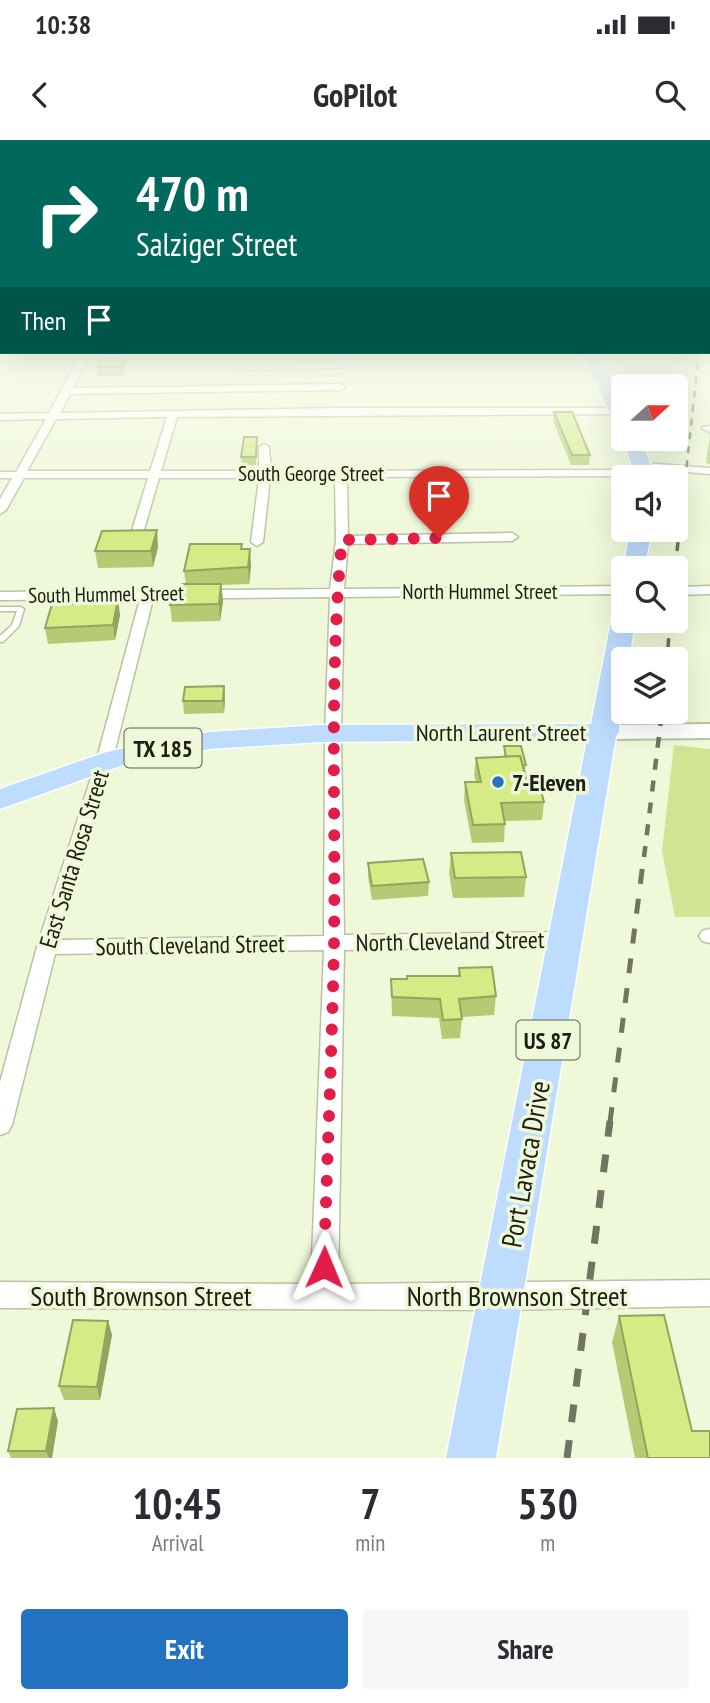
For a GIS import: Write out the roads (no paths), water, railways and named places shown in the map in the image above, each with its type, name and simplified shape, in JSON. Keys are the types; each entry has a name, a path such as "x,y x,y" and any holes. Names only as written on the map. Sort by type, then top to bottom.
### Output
{"main road":[{"name":"Port Lavaca Drive","path":"471,1458 621,633"},
{"name":"North Laurent Street","path":"334,733 710,731"},
{"name":"TX 185","path":"0,800 104,762 193,743 243,736 334,733"}],"street":[{"path":"0,510 55,412"},
{"path":"0,417 310,412"},
{"path":"367,412 611,416"},
{"path":"135,540 173,414"},
{"path":"257,542 265,473 264,447"},
{"name":"South George Street","path":"688,471 710,471"},
{"name":"South George Street","path":"0,475 611,472"},
{"path":"324,1294 334,943 334,733 337,591 342,540 341,473"},
{"path":"342,540 512,537"},
{"name":"North Hummel Street","path":"337,591 611,590"},
{"path":"688,591 710,590"},
{"name":"South Hummel Street","path":"0,596 337,591"},
{"name":"East Santa Rosa Street","path":"0,1125 47,947 104,762 149,593"},
{"name":"North Cleveland Street","path":"334,943 566,939"},
{"name":"South Cleveland Street","path":"47,947 334,943"},
{"name":"North Brownson Street","path":"324,1294 501,1297 710,1293"},
{"name":"South Brownson Street","path":"0,1295 324,1294"}],"lane":[{"path":"10,609 17,596"},
{"path":"0,609 21,609 15,626 0,640"}],"railway":[{"path":"687,465 693,412"},
{"path":"676,556 678,542"},
{"path":"668,647 669,633"},
{"path":"644,857 661,724"},
{"path":"610,1122 644,855"},
{"path":"567,1458 610,1121"}],"place":[{"name":"7-Eleven","path":"498,782"}]}
